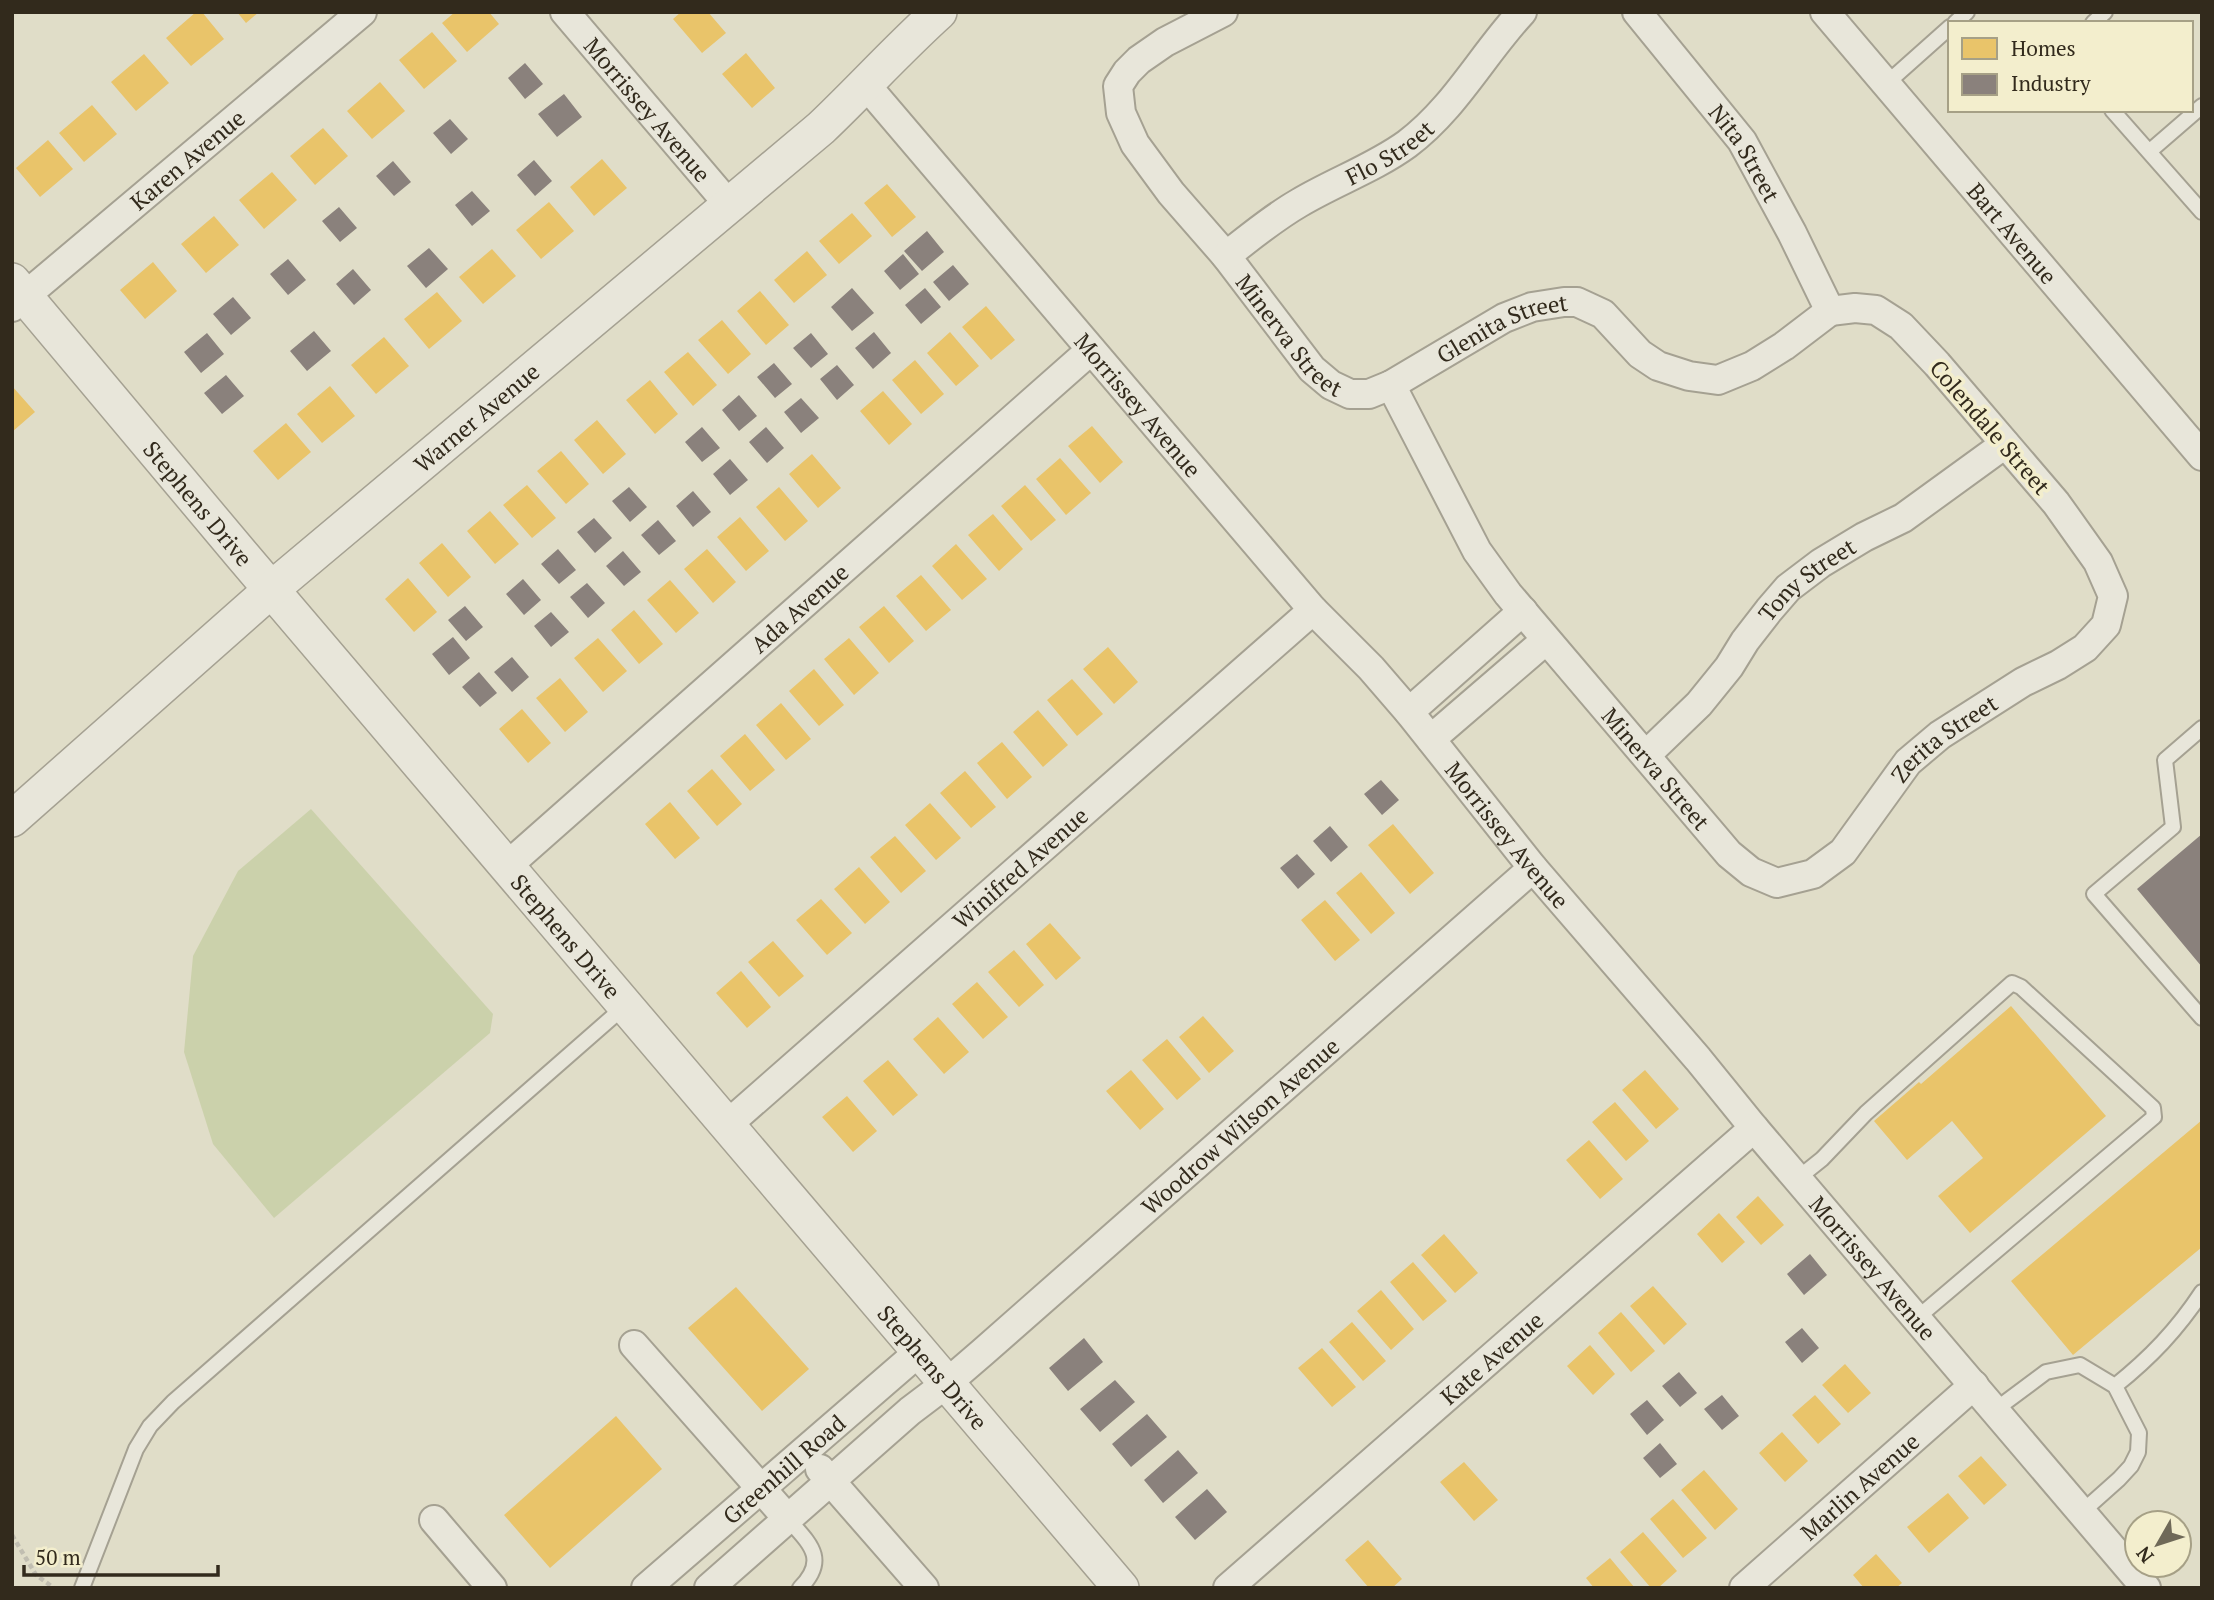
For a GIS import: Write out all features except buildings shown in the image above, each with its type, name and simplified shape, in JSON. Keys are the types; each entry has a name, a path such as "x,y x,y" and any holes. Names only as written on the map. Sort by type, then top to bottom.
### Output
{"street":[{"name":"Karen Avenue","path":"16,294 362,12"},
{"name":"Morrissey Avenue","path":"565,12 730,206"},
{"name":"Warner Avenue","path":"12,819 271,589 821,128 866,85 905,42 939,12"},
{"name":"Minerva Street","path":"1223,12 1165,43 1127,72 1118,86 1121,113 1135,144 1171,193 1226,256 1312,369 1331,385 1350,394 1369,394 1391,385 1478,551 1508,594 1729,854 1751,872 1777,883"},
{"name":"Flo Street","path":"1226,256 1272,219 1405,145 1436,120 1522,12"},
{"name":"Nita Street","path":"1637,12 1742,141 1792,233 1830,311"},
{"name":"Bart Avenue","path":"1825,12 2202,456"},
{"name":"Morrissey Avenue","path":"866,85 1313,610 1371,668 1409,712 1533,868 2146,1588"},
{"name":"Stephens Drive","path":"16,294 271,589 1121,1588"},
{"name":"Glenita Street","path":"1391,385 1504,318 1564,302 1590,306 1603,314 1640,354 1658,366 1689,376 1718,380 1763,360 1830,311"},
{"name":"Colendale Street","path":"1830,311 1855,308 1875,310 1901,326 1937,363 2056,503 2098,562 2113,596"},
{"name":"Ada Avenue","path":"507,866 1091,351"},
{"name":"Tony Street","path":"1646,755 1699,704 1729,667 1745,640 1788,588 1821,563 1864,537 1903,518 2005,444"},
{"name":"Zerita Street","path":"1777,883 1813,874 1843,852 1908,762 1940,735 1999,696 2085,648 2106,625 2113,596"},
{"name":"Winifred Avenue","path":"727,1125 1313,610"},
{"path":"1409,712 1523,611"},
{"path":"1431,739 1546,640"},
{"name":"Woodrow Wilson Avenue","path":"947,1383 1533,868"},
{"name":"Kate Avenue","path":"1228,1588 1754,1128"},
{"path":"634,1345 788,1519"},
{"name":"Greenhill Road","path":"646,1588 920,1351"},
{"name":"Greenhill Road","path":"709,1588 910,1411 947,1383"},
{"name":"Marlin Avenue","path":"1744,1588 1974,1385"},
{"path":"804,1451 924,1588"},
{"path":"434,1520 492,1588"}],"lane":[{"path":"1886,83 1948,29"},
{"path":"2150,151 2202,106"},
{"path":"2114,112 2202,212"},
{"path":"2202,728 2165,760 2173,827 2094,894 2202,1018"},
{"path":"1797,1178 1822,1159 1866,1113 2012,983 2021,987 2153,1108 2154,1117 1917,1318"},
{"path":"82,1588 136,1450 150,1426 173,1402 626,1006"},
{"path":"2115,1386 2147,1360 2178,1326 2202,1292"},
{"path":"1995,1410 2046,1372 2060,1368 2080,1365 2115,1386 2139,1433 2138,1452 2131,1466 2119,1479 2082,1512"},
{"path":"788,1519 810,1544 815,1555 812,1576 800,1588"}],"path":[{"path":"12,1535 36,1575 54,1588"}],"green space":[{"path":"311,809 493,1014 490,1033 274,1218 213,1144 184,1052 193,956 238,871"}]}
